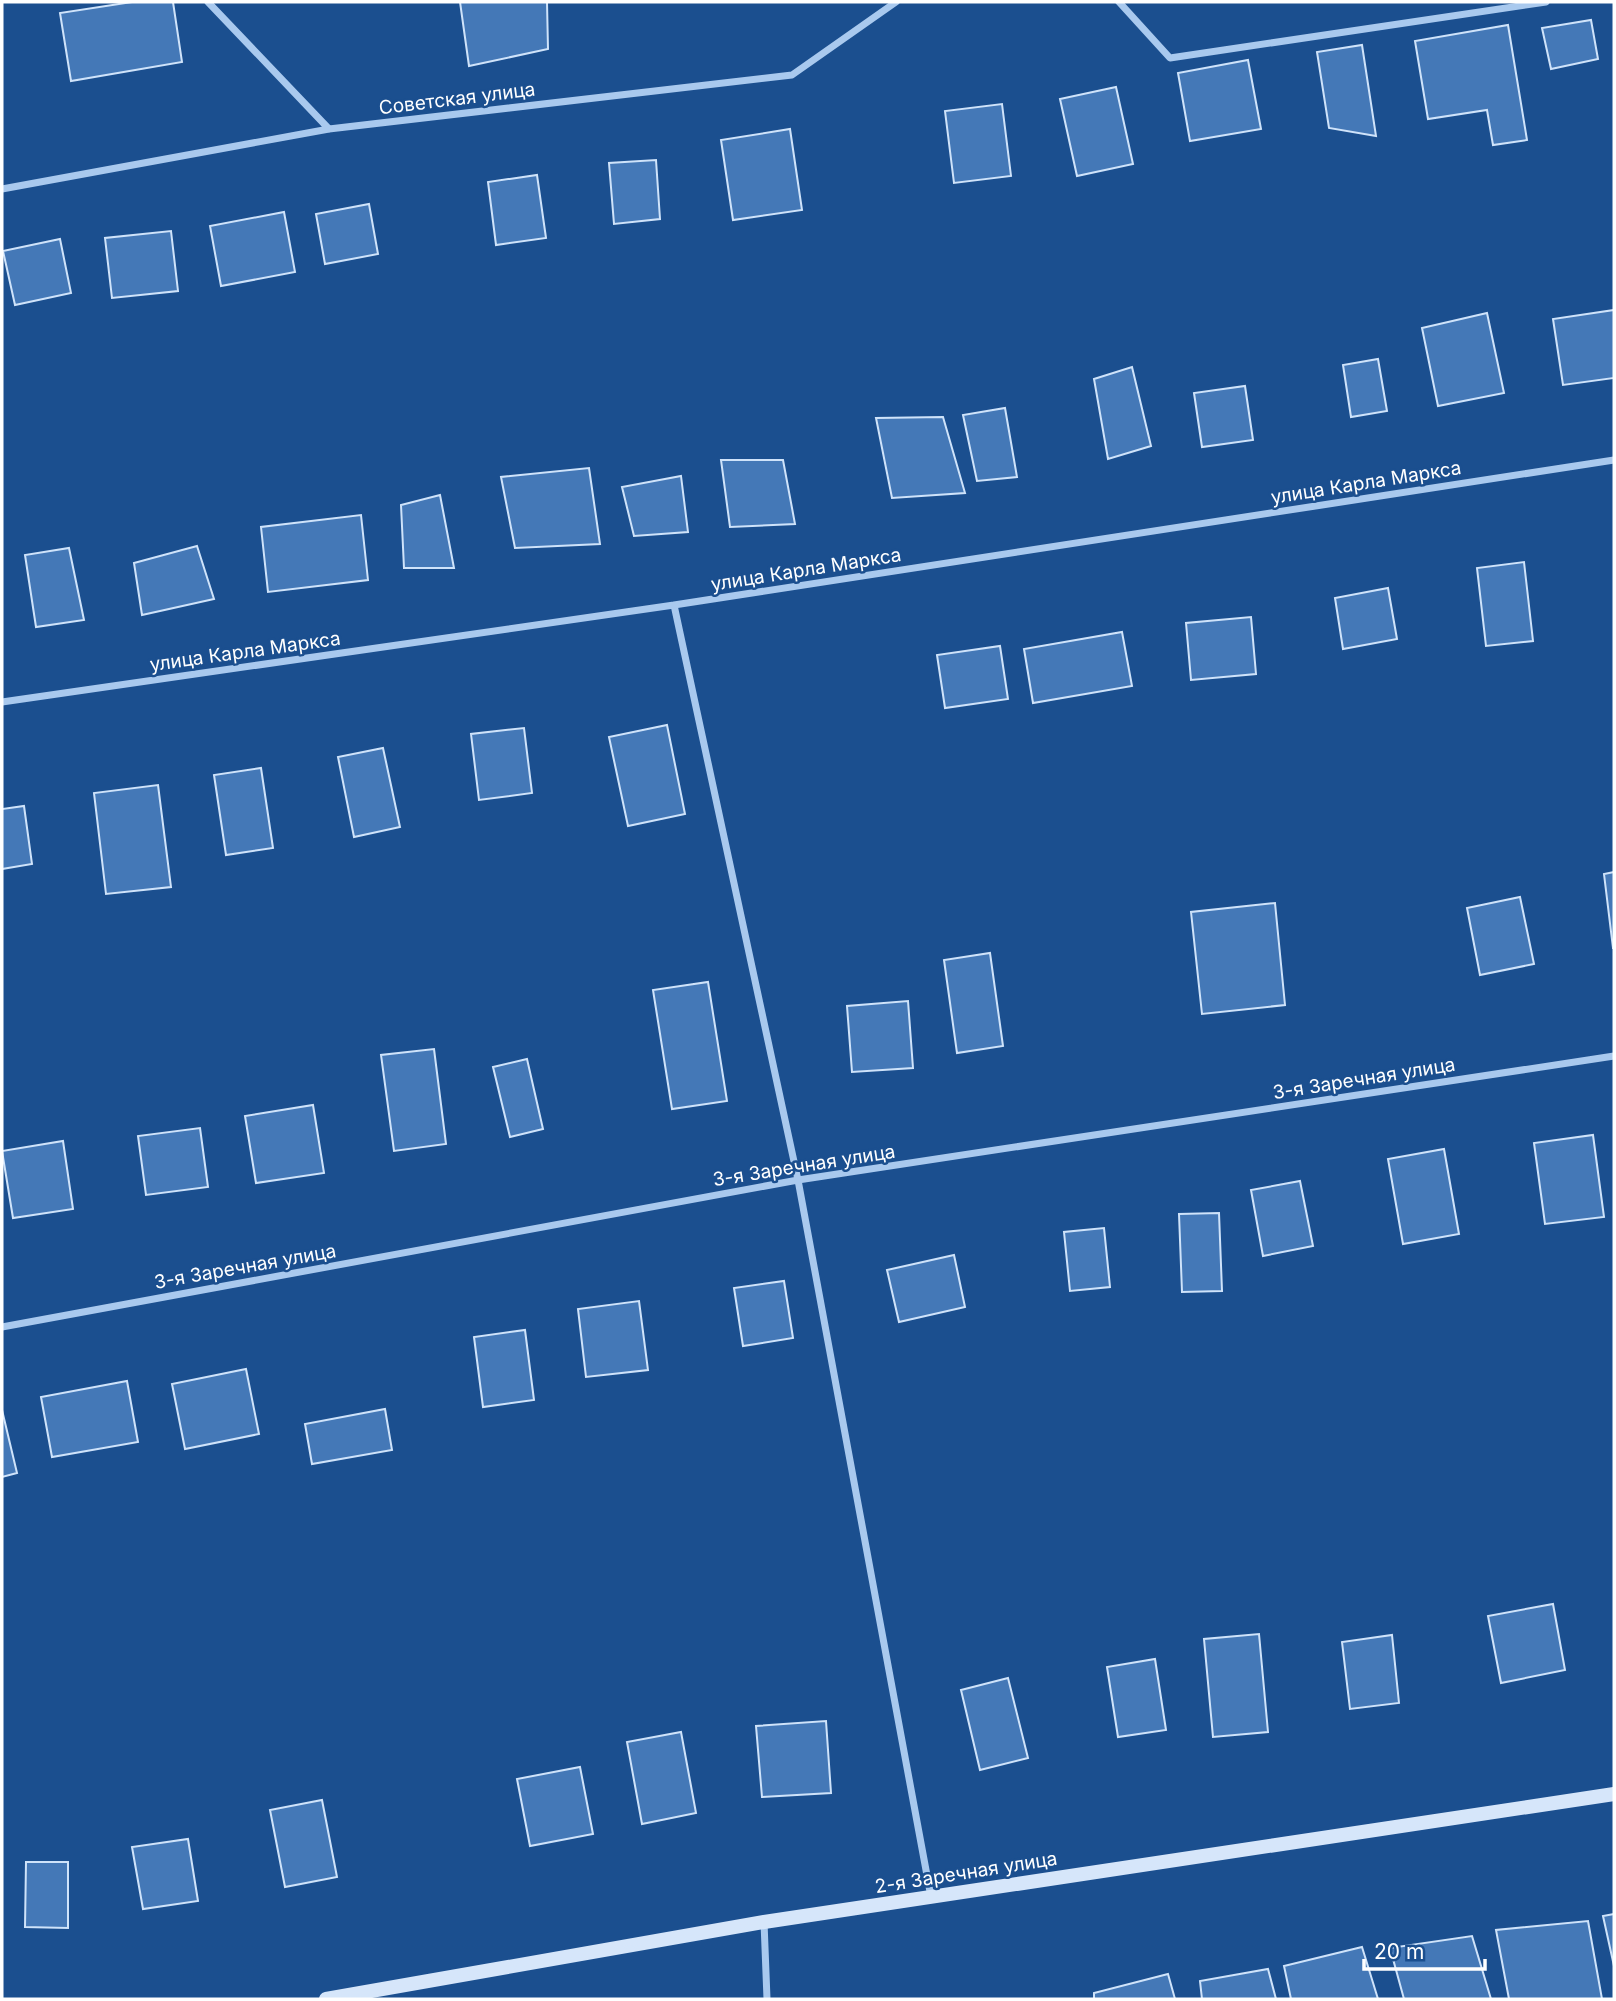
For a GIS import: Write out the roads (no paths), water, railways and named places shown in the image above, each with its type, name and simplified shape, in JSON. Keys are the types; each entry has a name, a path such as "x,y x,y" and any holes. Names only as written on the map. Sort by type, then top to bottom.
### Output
{"main road":[{"name":"2-я Заречная улица","path":"326,1999 764,1922 1614,1794"}],"street":[{"path":"208,2 329,129"},
{"name":"Советская улица","path":"2,189 329,129 792,75 896,2"},
{"path":"1119,2 1170,58 1546,2"},
{"name":"улица Карла Маркса","path":"2,702 674,605 1614,460"},
{"path":"674,605 798,1180 931,1897"},
{"name":"3-я Заречная улица","path":"2,1327 798,1180 1614,1056"},
{"path":"764,1922 767,1999"}]}
